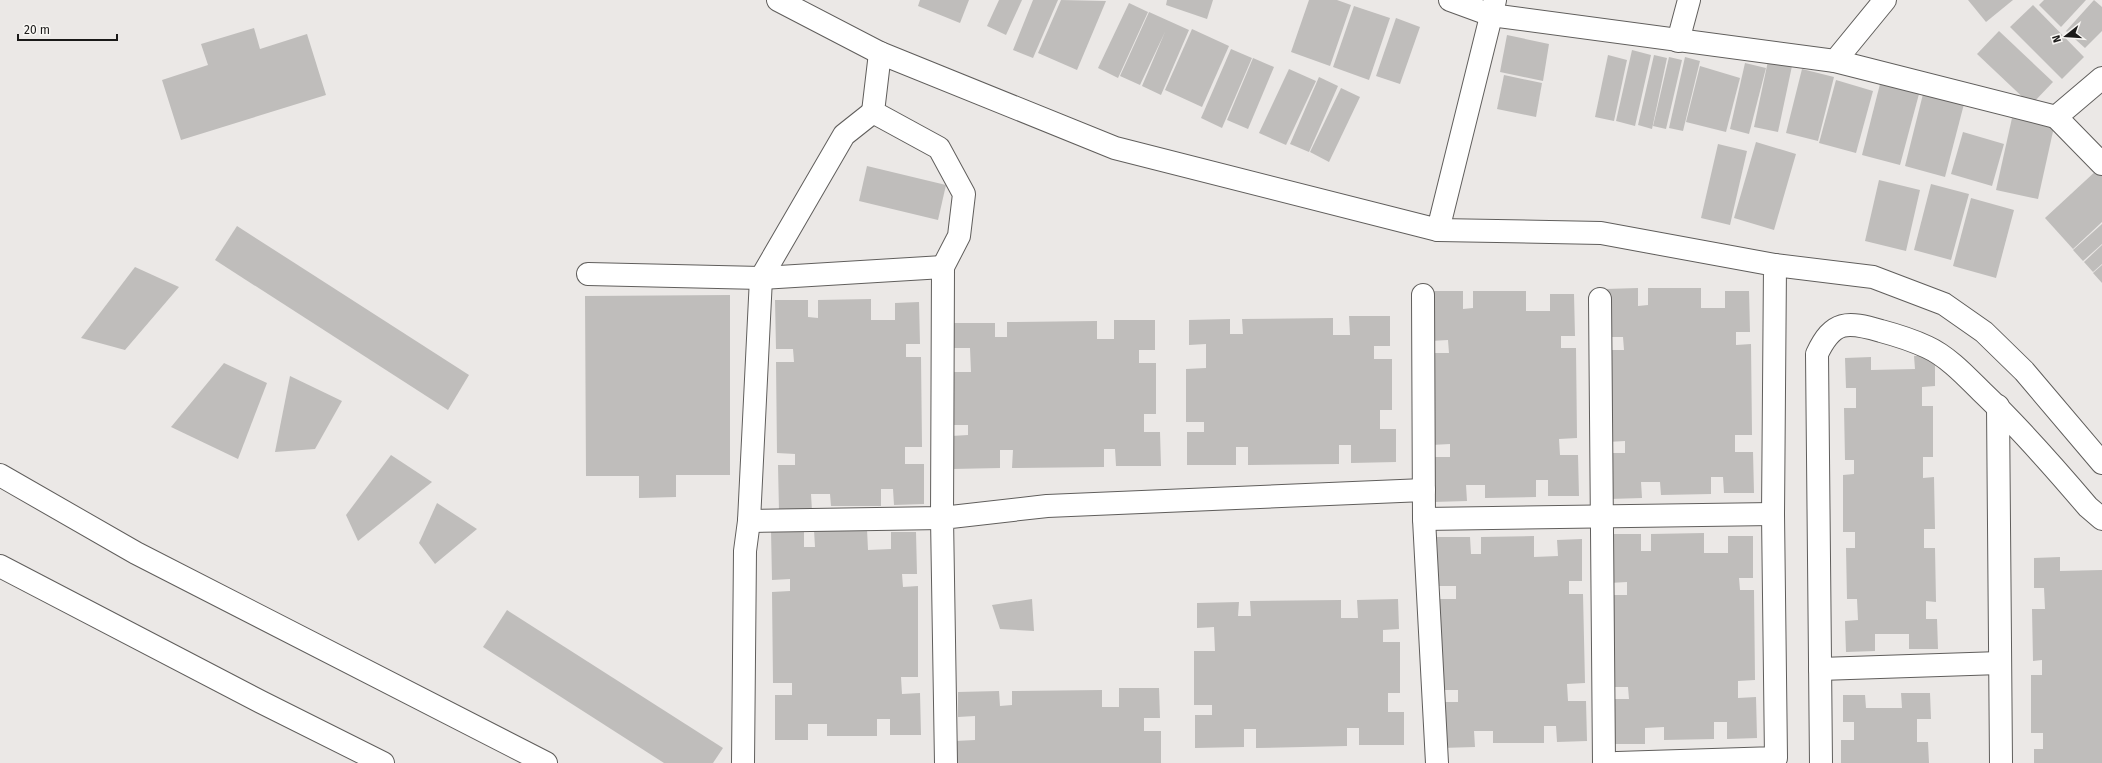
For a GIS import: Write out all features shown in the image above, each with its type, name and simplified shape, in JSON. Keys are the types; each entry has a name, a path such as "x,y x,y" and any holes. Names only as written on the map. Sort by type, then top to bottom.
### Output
{"street":[{"path":"778,0 880,53 1115,148 1438,230 1601,233 1774,264 1873,277 1944,304 1984,332 2024,371 2102,463"},
{"path":"1450,0 1678,41 1835,61 2056,117 2102,164"},
{"path":"1678,41 1689,0"},
{"path":"1835,61 1885,0"},
{"path":"1438,230 1493,7"},
{"path":"742,763 745,551 749,521 761,278 844,135 873,112 880,53"},
{"path":"2056,117 2102,78"},
{"path":"873,112 939,148 964,194 959,236 943,266 942,518 946,763"},
{"path":"1617,763 1776,760 1774,264"},
{"path":"588,274 761,278 943,266"},
{"path":"1423,295 1424,519 1437,763"},
{"path":"1600,299 1604,763"},
{"path":"1821,763 1817,354 1825,337 1836,327 1859,324 1927,347 1963,373 1998,406 2088,507 2102,519"},
{"path":"1998,406 2001,763"},
{"path":"0,475 136,553 546,763"},
{"path":"749,521 942,518 1047,506 1424,490"},
{"path":"1424,519 1774,514"},
{"path":"0,566 261,702 383,763"},
{"path":"1820,669 2000,663"}],"building":[{"path":"920,0 969,0 960,23 918,6"},
{"path":"999,0 1022,0 1006,35 987,26"},
{"path":"1033,0 1058,0 1033,58 1013,50"},
{"path":"1061,0 1106,1 1077,70 1038,53"},
{"path":"1167,0 1213,0 1207,19 1166,5"},
{"path":"1309,0 1337,0 1351,5 1330,66 1291,52"},
{"path":"1968,0 2013,0 1986,22"},
{"path":"2044,0 2086,0 2061,27 2039,5"},
{"path":"2094,0 2102,7 2102,31 2085,48 2066,31"},
{"path":"1129,3 1148,12 1118,78 1098,68"},
{"path":"2033,5 2084,57 2062,79 2010,27"},
{"path":"1354,6 1390,18 1369,80 1333,67"},
{"path":"1149,12 1189,30 1161,95 1142,86 1165,32 1140,85 1120,76"},
{"path":"1396,18 1420,27 1400,84 1376,76"},
{"path":"254,28 260,49 307,34 326,95 181,140 162,80 208,65 201,44"},
{"path":"1192,29 1229,46 1202,107 1165,90"},
{"path":"1999,31 2053,82 2031,105 1977,54"},
{"path":"1507,35 1549,44 1543,81 1500,72"},
{"path":"1231,49 1252,58 1222,128 1201,118"},
{"path":"1632,50 1651,55 1635,126 1616,121"},
{"path":"1608,55 1627,60 1614,121 1595,117"},
{"path":"1654,55 1667,58 1652,129 1638,125"},
{"path":"1669,57 1682,60 1666,129 1653,126"},
{"path":"1685,57 1700,61 1683,131 1669,128"},
{"path":"1253,58 1274,67 1248,129 1227,120"},
{"path":"1768,61 1792,66 1778,132 1754,127"},
{"path":"1745,63 1766,68 1749,134 1730,129"},
{"path":"1700,66 1740,78 1726,132 1686,122"},
{"path":"1289,69 1316,81 1286,145 1259,133"},
{"path":"1802,69 1834,77 1818,141 1786,133"},
{"path":"1504,75 1542,83 1536,117 1497,109"},
{"path":"1319,77 1338,86 1309,152 1290,144"},
{"path":"1836,80 1873,91 1856,153 1819,143"},
{"path":"1880,84 1919,94 1900,165 1862,155"},
{"path":"1341,88 1360,97 1329,162 1310,152"},
{"path":"1923,94 1964,104 1945,177 1905,166"},
{"path":"2012,118 2054,127 2038,199 1996,190"},
{"path":"1963,132 2004,144 1992,186 1951,174"},
{"path":"1756,142 1796,154 1774,230 1734,218"},
{"path":"1718,144 1747,151 1730,225 1701,218"},
{"path":"867,166 946,185 938,220 859,201"},
{"path":"2098,169 2102,173 2102,222 2073,249 2045,218"},
{"path":"1879,180 1920,190 1906,251 1865,241"},
{"path":"1931,184 1969,194 1951,260 1914,250"},
{"path":"1971,198 2014,210 1996,278 1953,266"},
{"path":"2102,224 2102,244 2083,261 2073,250"},
{"path":"237,226 469,375 448,410 215,260"},
{"path":"2102,245 2102,264 2093,272 2084,262"},
{"path":"2102,265 2102,283 2093,273"},
{"path":"135,267 179,287 125,350 81,338"},
{"path":"1638,288 1638,306 1648,305 1648,288 1701,288 1701,308 1725,308 1725,291 1749,291 1750,332 1736,332 1736,345 1751,344 1752,435 1735,435 1735,452 1753,452 1754,493 1724,493 1723,477 1711,477 1711,494 1661,495 1660,482 1641,482 1642,498 1609,499 1608,453 1625,453 1625,441 1607,442 1606,350 1624,350 1623,337 1606,337 1605,289"},
{"path":"1430,291 1463,291 1463,309 1473,308 1473,291 1526,291 1526,311 1550,311 1550,294 1574,294 1575,336 1561,336 1561,348 1576,348 1577,438 1559,439 1560,455 1578,455 1579,496 1548,496 1548,480 1536,480 1536,497 1485,498 1485,485 1466,485 1467,501 1433,502 1433,457 1450,457 1450,444 1431,445 1430,353 1449,353 1448,340 1430,341"},
{"path":"730,295 730,475 676,475 676,497 639,498 639,476 586,476 585,296"},
{"path":"871,299 871,320 895,320 895,303 919,302 920,344 906,344 906,357 921,357 922,447 905,447 905,464 924,464 924,504 894,505 893,489 881,489 881,506 831,506 830,494 811,494 812,511 779,511 778,465 795,465 795,454 777,453 776,362 794,362 793,349 776,349 775,300 808,300 808,317 818,318 818,300"},
{"path":"1349,316 1390,316 1390,346 1374,346 1374,359 1392,359 1392,410 1380,410 1380,429 1396,429 1396,462 1351,463 1351,445 1339,445 1339,464 1248,465 1248,447 1236,447 1236,465 1187,465 1187,432 1204,432 1204,422 1186,422 1186,369 1206,368 1206,344 1189,345 1189,320 1230,319 1230,334 1243,334 1242,319 1333,318 1333,335 1350,335"},
{"path":"1114,320 1155,320 1155,350 1139,350 1139,363 1156,363 1156,414 1144,414 1144,432 1160,432 1161,466 1116,466 1115,449 1104,449 1104,467 1012,468 1013,450 1000,450 1000,468 952,469 951,436 968,435 968,425 951,425 950,372 971,372 970,348 954,348 953,323 995,323 995,337 1007,337 1007,322 1097,321 1097,339 1114,339"},
{"path":"1914,356 1935,356 1935,386 1922,387 1922,406 1933,406 1933,457 1923,457 1923,478 1934,477 1935,529 1924,529 1924,548 1935,548 1936,602 1926,601 1926,619 1937,619 1938,649 1909,649 1909,634 1875,634 1875,651 1846,652 1845,621 1858,620 1857,599 1847,599 1846,548 1855,548 1855,532 1843,532 1843,475 1854,474 1854,460 1845,460 1844,408 1856,408 1856,388 1846,388 1845,358 1871,357 1871,370 1915,369"},
{"path":"224,363 267,383 238,459 171,427"},
{"path":"290,376 342,401 315,449 275,452"},
{"path":"391,455 432,482 358,541 346,515"},
{"path":"437,503 477,529 435,564 419,543"},
{"path":"867,529 868,550 891,549 891,532 916,532 917,574 902,574 903,587 918,586 918,677 901,677 902,694 920,693 921,735 890,735 890,719 877,719 877,736 827,736 827,724 808,724 808,740 775,740 775,695 792,695 792,683 773,683 772,592 790,591 790,579 772,580 771,530 804,530 804,547 815,547 814,530"},
{"path":"1704,533 1704,553 1728,553 1728,536 1753,536 1753,578 1739,578 1740,590 1754,590 1755,680 1738,681 1738,698 1756,697 1757,738 1727,739 1727,722 1714,722 1714,739 1664,740 1664,727 1645,728 1645,744 1612,744 1611,699 1629,699 1628,687 1610,687 1609,595 1627,595 1627,582 1609,583 1608,534 1641,534 1641,551 1651,551 1651,534"},
{"path":"1534,536 1534,557 1558,556 1557,540 1582,539 1582,581 1569,581 1569,594 1583,594 1585,683 1567,684 1568,701 1586,701 1587,741 1557,742 1556,726 1544,726 1544,743 1493,743 1493,731 1474,731 1475,747 1441,748 1441,702 1458,702 1458,690 1440,690 1438,599 1456,599 1456,586 1438,586 1437,537 1470,537 1471,554 1481,554 1481,537"},
{"path":"2060,557 2060,571 2102,570 2102,763 2034,763 2034,749 2043,749 2043,733 2031,733 2031,675 2042,675 2042,660 2033,661 2032,609 2045,609 2044,588 2034,588 2034,558"},
{"path":"1032,599 1034,631 1000,629 992,605"},
{"path":"1398,599 1399,629 1383,630 1383,642 1400,642 1400,693 1388,693 1388,712 1404,712 1404,745 1359,745 1359,728 1347,728 1347,746 1256,748 1256,729 1244,729 1244,747 1195,748 1195,715 1212,715 1212,705 1194,705 1194,651 1215,651 1214,627 1197,628 1197,603 1239,602 1238,616 1251,616 1250,601 1341,600 1341,618 1358,618 1357,600"},
{"path":"507,610 723,748 713,763 664,763 483,647"},
{"path":"1119,688 1159,688 1160,718 1144,718 1144,731 1161,731 1161,763 955,763 955,741 975,740 975,716 958,717 958,692 999,691 1000,706 1012,705 1012,691 1102,690 1102,707 1119,707"},
{"path":"1901,693 1930,693 1931,719 1917,719 1917,742 1928,742 1929,763 1841,763 1841,740 1854,740 1854,722 1843,722 1843,695 1865,695 1866,708 1902,708"}]}
